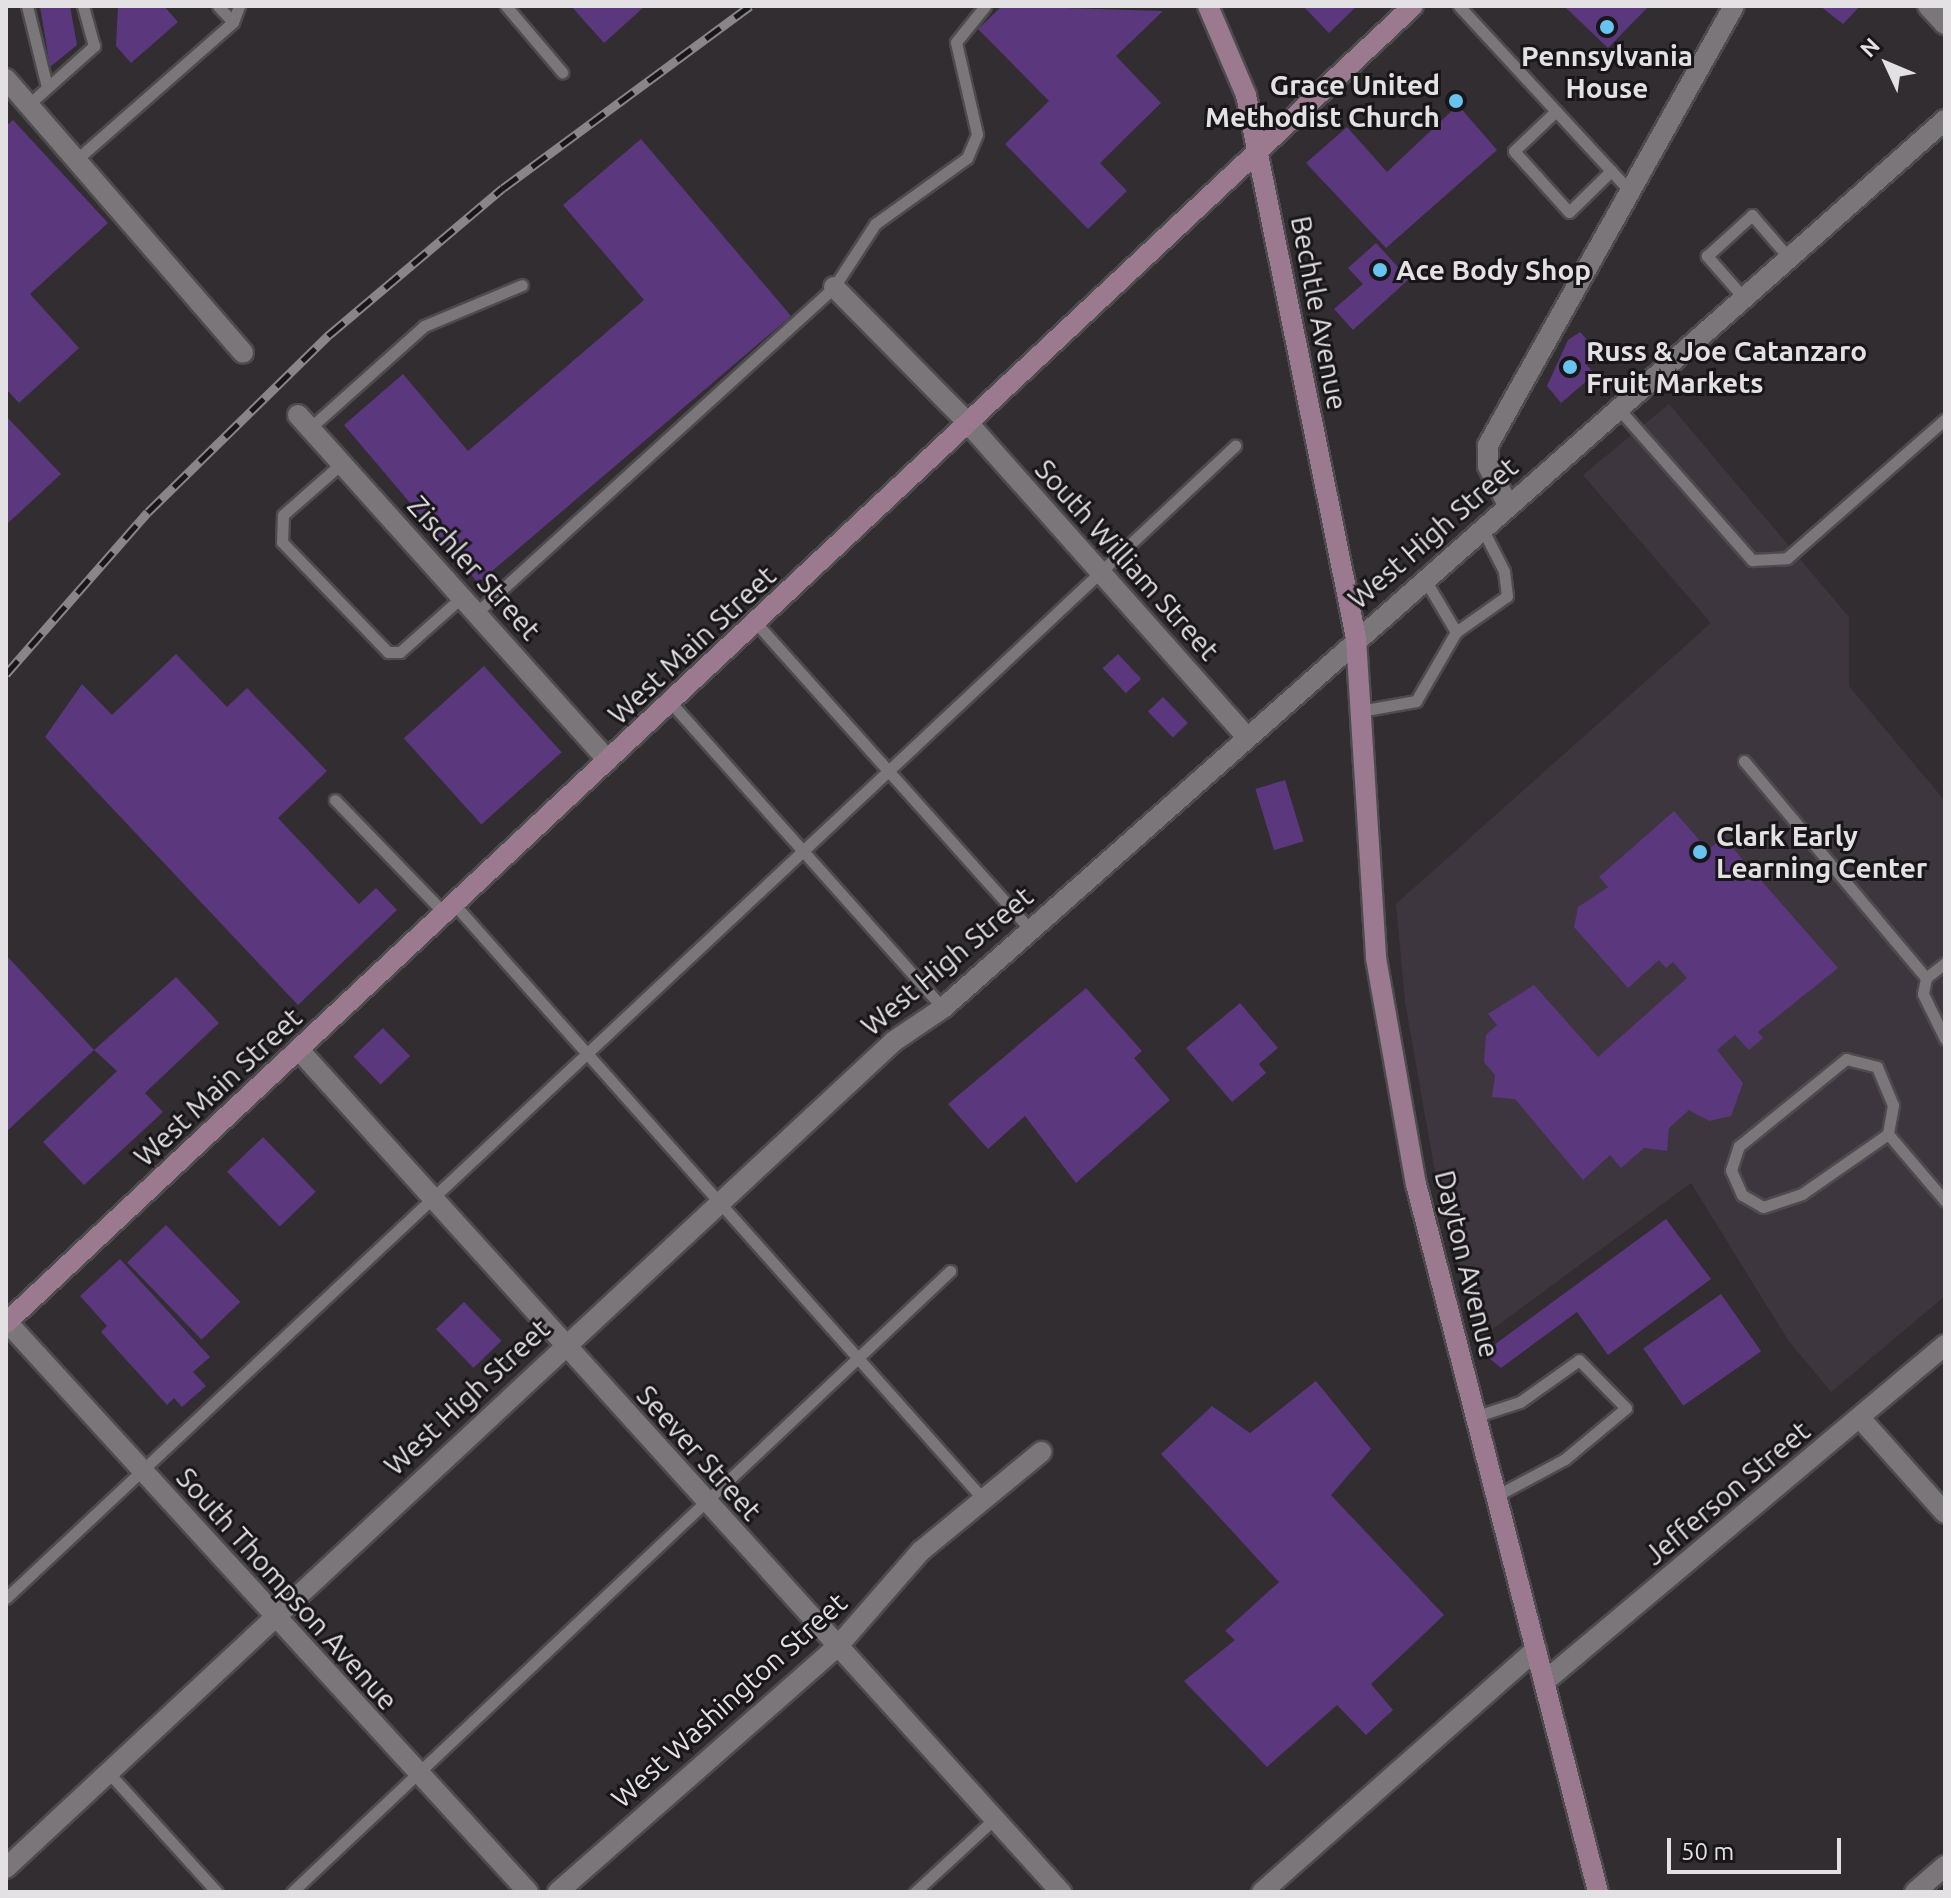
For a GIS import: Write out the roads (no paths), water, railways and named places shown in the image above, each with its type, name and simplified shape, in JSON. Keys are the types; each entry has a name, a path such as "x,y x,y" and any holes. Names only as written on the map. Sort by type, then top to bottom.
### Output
{"main road":[{"name":"Bechtle Avenue","path":"1208,6 1246,95 1356,638"},
{"name":"West Main Street","path":"6,1322 608,760 672,704 1413,6"},
{"name":"Dayton Avenue","path":"1356,638 1376,958 1416,1184 1598,1892"}],"street":[{"path":"1508,505 1488,466 1488,445 1628,189 1734,6"},
{"path":"1928,6 1945,24"},
{"path":"6,79 243,353"},
{"name":"West High Street","path":"6,1868 563,1345 894,1041 943,1008 1245,735 1945,120"},
{"name":"South William Street","path":"834,287 968,423 1245,735"},
{"name":"Zischler Street","path":"304,422 608,760"},
{"name":"Seever Street","path":"299,1050 435,1196 563,1345 1061,1892"},
{"name":"South Thompson Avenue","path":"6,1322 144,1470 415,1774 528,1892"},
{"name":"Jefferson Street","path":"1544,1682 1945,1345"},
{"path":"1860,1418 1945,1513"},
{"name":"West Washington Street","path":"558,1892 838,1646 921,1551 1041,1452"},
{"path":"1262,1892 1536,1650"},
{"path":"1915,1892 1945,1866"}],"lane":[{"path":"218,6 233,22"},
{"path":"76,160 233,22 239,6"},
{"path":"506,6 562,72"},
{"path":"476,613 834,287 875,224 967,158 977,134 956,42 985,6"},
{"path":"1459,6 1628,189"},
{"path":"28,105 94,46 85,7 72,17"},
{"path":"31,8 41,41 47,87"},
{"path":"1556,111 1514,151 1569,212 1611,171"},
{"path":"1743,297 1707,256 1752,215 1789,258"},
{"path":"304,422 424,326 522,285"},
{"path":"1618,408 1752,560 1787,558 1945,419"},
{"path":"6,1598 435,1196 584,1051 1235,446"},
{"path":"342,463 283,515 282,542 379,644 400,652 462,597"},
{"path":"1360,711 1416,701 1456,632 1507,596 1504,571 1482,528"},
{"path":"1424,578 1456,632"},
{"path":"757,624 1030,929"},
{"path":"672,704 943,1008"},
{"path":"1744,761 1926,978"},
{"path":"335,800 449,909 584,1051 984,1500"},
{"path":"1945,963 1926,978 1923,994 1945,1039"},
{"path":"1846,1059 1877,1067 1893,1105 1888,1134 1802,1194 1763,1207 1742,1195 1731,1170 1739,1146 1846,1059"},
{"path":"1888,1134 1945,1201"},
{"path":"292,1892 950,1271"},
{"path":"1477,1416 1520,1402 1579,1360 1626,1408 1565,1459 1498,1495"},
{"path":"108,1772 217,1892"},
{"path":"915,1892 994,1819"}],"railway":[{"path":"6,674 148,512 330,334 503,188 750,6"}],"place":[{"name":"Pennsylvania House","path":"1607,27"},
{"name":"Grace United Methodist Church","path":"1456,101"},
{"name":"Ace Body Shop","path":"1380,270"},
{"name":"Russ & Joe Catanzaro Fruit Markets","path":"1570,367"},
{"name":"Clark Early Learning Center","path":"1700,852"}]}
